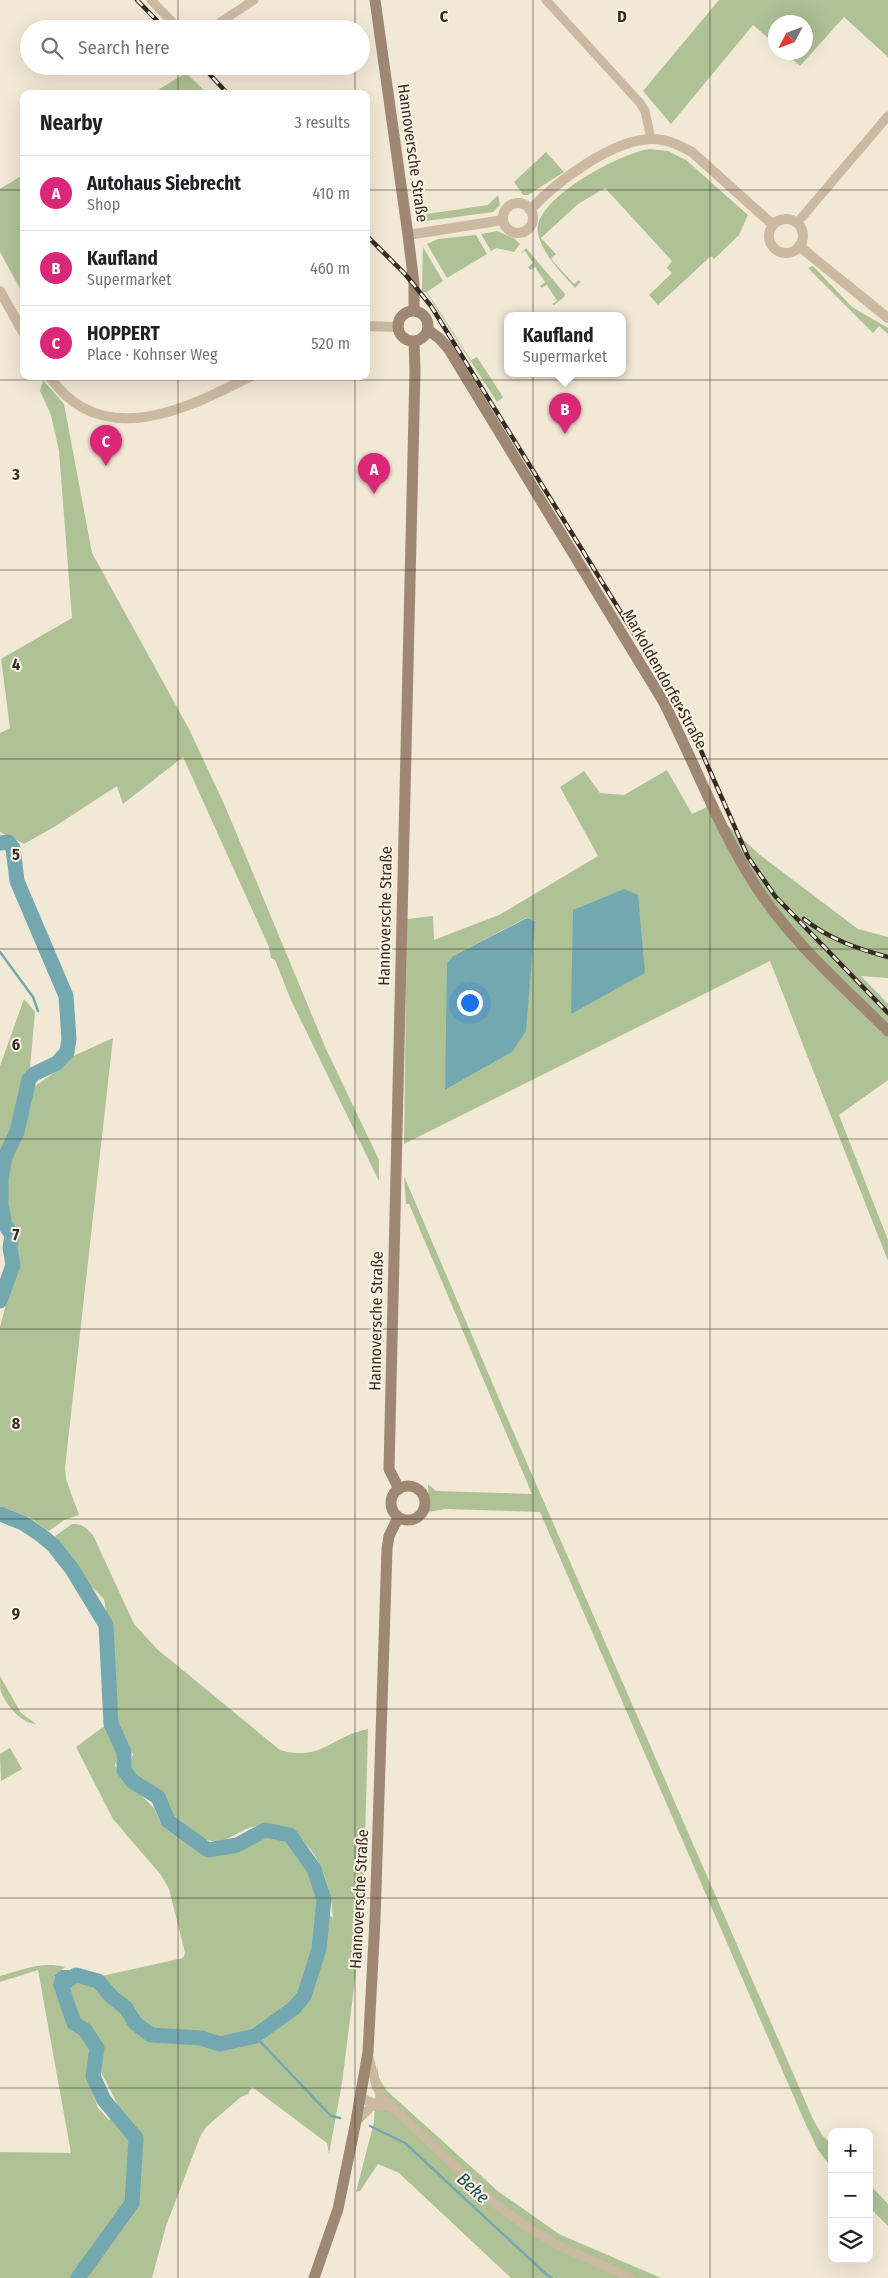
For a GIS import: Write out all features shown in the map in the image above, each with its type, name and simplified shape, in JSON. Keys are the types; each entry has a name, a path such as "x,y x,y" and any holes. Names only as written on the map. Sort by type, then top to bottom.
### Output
{"main road":[{"name":"Hannoversche Straße","path":"375,0 408,235 414,284 414,311"},
{"path":"414,311 426,317 428,330 422,338 414,341 404,338 398,327 400,318 404,314 414,311"},
{"name":"Markoldendorfer Straße","path":"428,330 448,348 663,701 686,746 731,845 758,890 808,951 888,1031"},
{"name":"Hannoversche Straße","path":"399,1489 389,1469 415,371 414,341"},
{"path":"408,1486 417,1488 423,1495 425,1504 422,1514 414,1520 398,1518 392,1510 391,1500 399,1489 408,1486"},
{"name":"Hannoversche Straße","path":"314,2278 338,2209 361,2097 368,2052 375,1920 387,1549 389,1536 398,1518"}],"street":[{"path":"151,0 170,20"},
{"path":"224,20 254,0"},
{"path":"546,0 640,103 645,111 651,139"},
{"path":"797,223 888,116"},
{"path":"530,210 550,191 601,156 629,143 651,139 677,144 692,152 773,225"},
{"path":"512,204 524,204 530,210 533,219 529,229 525,232 511,232 503,220 504,212 512,204"},
{"path":"782,219 792,220 797,223 802,233 799,246 792,252 786,253 774,247 769,234 773,225 782,219"},
{"path":"408,235 503,220"},
{"path":"799,246 888,318"},
{"path":"0,291 20,327"},
{"path":"370,326 398,327"},
{"path":"52,380 68,398 86,409 101,416 121,419 150,417 186,407 243,380"},
{"path":"368,2052 372,2074 381,2101"},
{"path":"361,2097 369,2095 392,2108 494,2203 523,2224 555,2244 632,2278"},
{"path":"356,2121 371,2107 381,2101"}],"green space":[{"path":"719,0 888,0 888,57 844,17 813,52 813,15 768,15 768,38 753,25 671,124 643,91"},
{"path":"793,60 805,60 800,66"},
{"path":"183,75 188,75 204,90 158,90"},
{"path":"650,149 668,151 686,160 748,215 739,235 714,259 711,256 658,305 649,295 672,273 667,268 672,261 605,188 578,204 541,238 556,254 551,259 574,284 579,280 581,282 575,288 553,263 540,242 538,234 539,221 548,207 580,180 620,159"},
{"path":"546,152 564,172 528,195 523,195 514,182"},
{"path":"20,176 20,289 0,252 0,189"},
{"path":"498,195 500,205 493,212 426,221 416,214 414,209 418,208 420,215 488,205"},
{"path":"497,231 515,239 520,244 514,252 496,248 491,251 481,234"},
{"path":"476,235 487,254 447,278 427,244 438,239"},
{"path":"423,247 443,281 427,292 471,360 477,357 503,397 497,402 426,292 422,292"},
{"path":"526,248 565,294 554,305 552,304 557,301 547,285 541,288 540,286 545,282 535,267 530,270 528,267 533,263 525,251 520,254"},
{"path":"813,266 852,307 888,328 888,334 879,326 873,333 808,268"},
{"path":"43,380 64,404 92,553 189,729 225,806 326,1049 379,1160 379,1181 290,998 275,960 271,958 269,947 183,757 123,804 117,786 24,844 0,832 0,733 10,728 1,659 72,618 59,451 51,415 40,391"},
{"path":"667,770 692,814 707,807 760,855 858,929 888,937 888,978 861,976 888,1004 888,1080 839,1115 888,1240 888,1261 770,961 404,1144 407,919 433,916 434,940 499,915 598,856 560,787 584,771 600,793 624,795","holes":["526,918 535,921 512,1052 445,1090 453,956"]},
{"path":"24,999 35,1012 30,1068 27,1072 19,1110 0,1167 0,1066"},
{"path":"113,1038 65,1468 66,1479 79,1515 64,1520 49,1531 29,1517 0,1506 0,1327 19,1255 16,1246 18,1236 9,1218 4,1199 7,1167 26,1125 29,1099 34,1087 62,1067 71,1057"},
{"path":"404,1176 506,1415 813,2119 822,2135 828,2141 828,2163 818,2150 806,2125 540,1512 445,1509 429,1512 428,1484 436,1491 532,1494 409,1204 406,1204"},
{"path":"72,1524 84,1526 93,1535 134,1624 157,1649 280,1750 306,1753 326,1747 355,1732 368,1729 363,1915 342,2083 329,2154 327,2143 252,2087 248,2094 241,2097 206,2127 200,2137 166,2226 152,2278 0,2278 0,2152 71,2153 38,1970 0,1982 0,1976 40,1966 57,1965 65,1967 55,1975 53,1986 60,1994 70,2028 85,2039 91,2054 87,2078 98,2108 109,2120 123,2115 99,2068 102,2051 93,2030 77,2019 69,1992 72,1981 183,1958 185,1953 169,1889 161,1875 113,1819 76,1747 106,1725 118,1751 115,1766 123,1778 154,1808 160,1822 197,1851 208,1853 237,1849 265,1836 286,1839 308,1867 324,1908 333,1918 332,1904 321,1866 304,1842 294,1833 268,1825 252,1827 223,1840 212,1841 201,1838 180,1823 172,1814 165,1800 141,1782 129,1767 133,1754 116,1723 115,1666 104,1599 89,1584 55,1536"},
{"path":"0,1676 21,1713 36,1724 25,1721 7,1703 1,1692"},
{"path":"10,1748 22,1769 1,1781 0,1754"},
{"path":"377,2065 379,2078 386,2090 499,2192 559,2234 661,2278 511,2278 399,2173 378,2164 360,2191 356,2192 374,2122"},
{"path":"873,2188 888,2204 888,2226 873,2211"}],"water":[{"path":"624,889 638,895 645,973 571,1014 573,910"},
{"path":"527,918 535,921 526,1031 512,1052 445,1090 447,964 453,956"},
{"path":"61,1970 70,1970 79,1981 72,1981 69,1992 71,2000 63,2002 60,1994 53,1986 55,1975"}],"waterway":[{"path":"0,843 8,842 13,848 17,881 66,996 69,1039 67,1052 57,1063 34,1074 29,1079 17,1132 5,1157 1,1178 1,1204 5,1225 12,1235 10,1248 13,1265 0,1301"},
{"path":"0,952 33,997 38,1011"},
{"path":"0,1514 23,1523 53,1545 72,1569 106,1625 111,1724 124,1752 124,1770 132,1781 158,1797 168,1821 208,1850 237,1845 265,1830 290,1835 314,1869 324,1899 319,1949 304,1996 294,2008 255,2036 220,2044 201,2038 151,2035 135,2023 126,2008 112,1997 98,1981 76,1975 61,1985 74,2023 85,2030 97,2048 93,2076 104,2100 136,2138 132,2203 78,2278"},
{"name":"Beke","path":"255,2036 331,2116 340,2118"},
{"name":"Beke","path":"370,2126 405,2143 552,2278"}],"railway":[{"path":"137,0 156,20"},
{"path":"210,75 224,90"},
{"path":"370,239 405,274 431,306 687,719 748,857 775,896 888,1013"},
{"path":"804,919 844,943 888,957"}],"place":[{"name":"Kaufland","path":"565,434"},
{"name":"HOPPERT","path":"106,466"},
{"name":"Autohaus Siebrecht","path":"374,494"}]}
